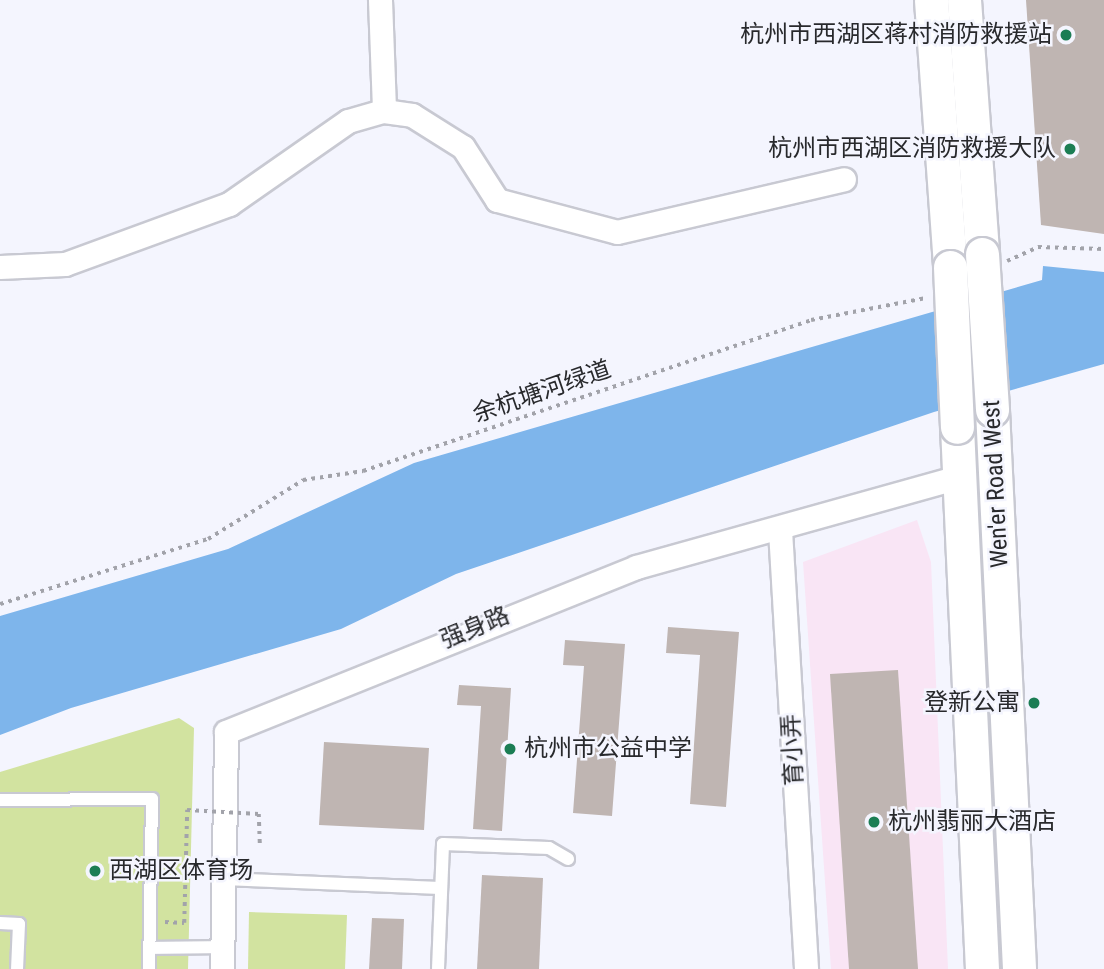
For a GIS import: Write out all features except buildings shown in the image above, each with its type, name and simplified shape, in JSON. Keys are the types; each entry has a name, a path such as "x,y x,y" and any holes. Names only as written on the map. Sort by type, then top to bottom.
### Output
{"main road":[{"name":"Wen'er Road West","path":"932,0 943,280 957,427 982,969"},
{"name":"Wen'er Road West","path":"964,0 991,259 992,410 1019,969"}],"street":[{"path":"380,0 384,111"},
{"path":"0,267 65,264 229,204 348,121 384,111 412,115 463,147 497,200 617,232 844,178"},
{"name":"强身路","path":"223,958 226,732 543,600 636,567 780,530 959,477"},
{"name":"育小弄","path":"780,530 806,969"}],"lane":[{"path":"0,800 152,799 149,969"},
{"path":"438,969 443,844 549,848 568,859"},
{"path":"224,879 440,888"},
{"path":"0,923 19,924 17,969"},
{"path":"150,948 223,958"}],"path":[{"path":"991,259 1038,247 1104,249"},
{"name":"余杭塘河绿道","path":"0,604 208,539 303,480 363,471 811,320 911,305 943,280"},
{"path":"150,921 184,923 187,810 259,814 260,846"}],"shaded area":[{"path":"917,520 931,562 948,969 831,969 803,562"}],"green space":[{"name":"西湖区体育场","path":"179,718 194,728 188,969 0,969 0,772"},
{"path":"249,912 347,915 345,969 248,969"}],"water":[{"path":"1043,266 1104,272 1104,364 934,412 456,574 341,629 71,708 0,735 0,616 228,549 414,463 1042,280"}],"place":[{"name":"杭州市西湖区蒋村消防救援站","path":"1066,35"},
{"name":"杭州市西湖区消防救援大队","path":"1070,149"},
{"name":"登新公寓","path":"1034,703"},
{"name":"杭州市公益中学","path":"510,749"},
{"name":"杭州翡丽大酒店","path":"874,822"},
{"name":"西湖区体育场","path":"95,871"}]}
